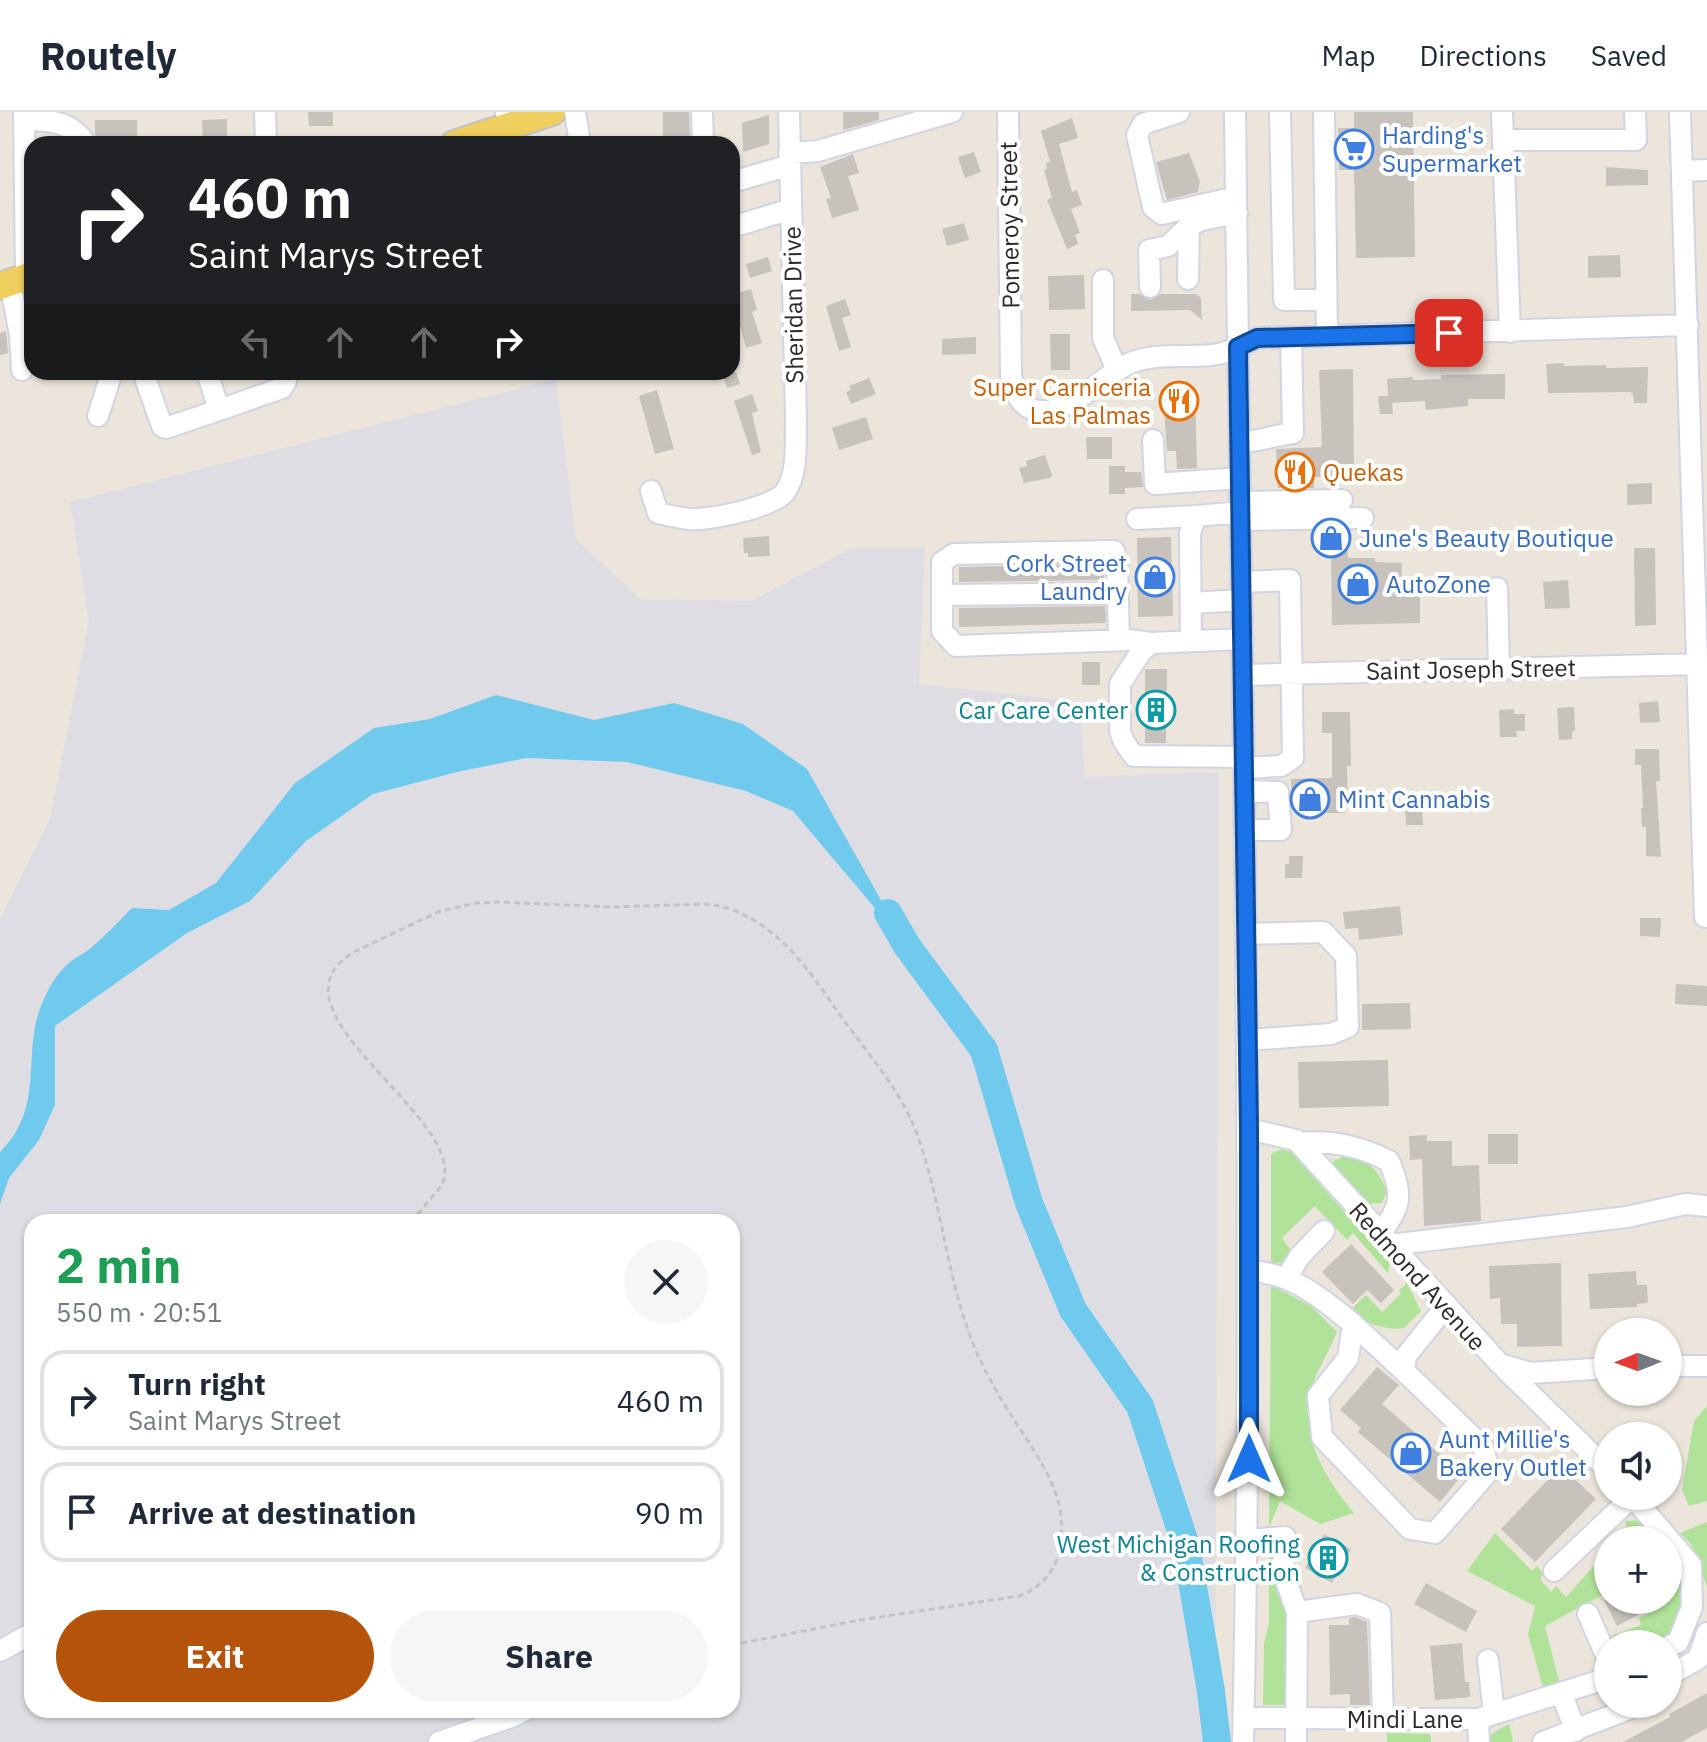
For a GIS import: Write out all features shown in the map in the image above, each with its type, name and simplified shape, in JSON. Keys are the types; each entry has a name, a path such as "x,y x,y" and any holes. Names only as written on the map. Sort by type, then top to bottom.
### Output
{"main road":[{"path":"481,136 552,112"}],"street":[{"path":"265,112 266,136"},
{"path":"575,112 579,136"},
{"path":"702,112 703,136"},
{"name":"Sheridan Drive","path":"651,491 658,513 691,520 771,502 783,495 790,483 795,456 796,418 789,112"},
{"path":"740,179 790,159 952,112"},
{"name":"Pomeroy Street","path":"1008,112 1011,376 1015,394 1026,406 1040,412 1061,407 1117,370"},
{"path":"1179,112 1143,124 1137,135 1153,207 1162,214 1236,205"},
{"path":"1235,112 1249,1129 1248,1540 1243,1742"},
{"path":"1280,112 1284,300 1326,300"},
{"path":"1324,112 1327,336"},
{"path":"1502,112 1510,332"},
{"path":"1503,140 1636,140 1635,112"},
{"path":"1680,112 1705,917"},
{"path":"22,370 17,280 24,116 64,123 81,136"},
{"path":"1683,171 1707,170"},
{"path":"1150,287 1149,250 1168,246 1189,226 1236,205"},
{"path":"740,225 791,209"},
{"path":"1188,279 1189,226"},
{"path":"1103,280 1103,338 1117,370 1135,361 1157,357 1214,355 1257,338 1688,325"},
{"path":"1240,434 1258,442 1272,435 1293,433 1291,338"},
{"path":"98,416 109,380"},
{"path":"146,380 162,426 166,428 282,388 286,380"},
{"path":"210,380 219,410"},
{"path":"1153,440 1155,484 1240,478"},
{"path":"1137,519 1196,516 1342,500"},
{"path":"1241,511 1363,518"},
{"path":"1191,641 1190,533 1196,516"},
{"path":"1119,640 1114,551 954,554 942,562 942,631 956,646 1243,639"},
{"path":"1151,643 1141,652 1120,684 1120,731 1134,756 1270,767 1281,766 1293,758 1290,580 1191,603"},
{"path":"1497,588 1499,669"},
{"path":"942,595 1118,593"},
{"name":"Saint Joseph Street","path":"1243,675 1698,664"},
{"path":"1270,767 1271,791"},
{"path":"1245,791 1278,792 1281,830 1245,830"},
{"path":"1246,934 1323,932 1346,956 1348,1027 1331,1034 1248,1040"},
{"path":"1249,1129 1299,1143 1324,1141 1352,1146 1389,1161 1396,1177 1399,1202 1385,1239 1627,1217 1685,1204 1707,1206"},
{"name":"Redmond Avenue","path":"1299,1143 1500,1364 1531,1373 1594,1369"},
{"path":"1286,1279 1299,1257 1324,1231"},
{"path":"1249,1271 1271,1271 1318,1295 1353,1324 1483,1447 1489,1471 1435,1533 1410,1529 1322,1437 1318,1396 1348,1358 1353,1324"},
{"path":"1404,1371 1406,1356 1447,1305"},
{"path":"1500,1364 1594,1456"},
{"path":"1682,1366 1707,1366"},
{"path":"1554,1571 1617,1510"},
{"path":"1644,1510 1691,1565 1700,1612 1682,1637"},
{"path":"1248,1540 1285,1537 1283,1572 1297,1612 1296,1742"},
{"path":"1297,1612 1357,1604 1380,1613 1383,1719"},
{"path":"1588,1614 1595,1630"},
{"path":"1682,1666 1698,1659 1707,1633"},
{"path":"0,1651 24,1638"},
{"path":"1479,1742 1486,1717 1488,1660"},
{"name":"Mindi Lane","path":"1244,1718 1486,1717 1594,1682"},
{"path":"1561,1693 1576,1731"},
{"path":"439,1742 508,1718"},
{"path":"1543,1742 1607,1718"}],"path":[{"path":"418,1214 442,1185 445,1164 433,1138 352,1039 331,1007 328,987 332,971 342,959 354,952 438,912 476,903 610,907 706,904 742,914 772,932 821,988 871,1057 919,1137 950,1267 975,1348 1055,1492 1060,1507 1062,1540 1048,1577 1040,1586 1019,1596 860,1620 740,1643"}],"shaded area":[{"path":"556,380 576,540 641,599 751,601 852,548 925,547 919,684 1080,702 1085,777 1219,772 1215,1742 0,1742 0,919 50,818 89,621 70,502"}],"green space":[{"path":"1281,1149 1291,1152 1390,1263 1388,1273 1353,1233 1347,1240 1315,1206 1282,1238 1290,1249 1282,1263 1271,1263 1271,1154"},
{"path":"1348,1154 1368,1164 1380,1176 1387,1191 1382,1203 1364,1204 1328,1164"},
{"path":"1407,1283 1421,1311 1404,1328 1375,1325 1349,1311 1366,1295 1382,1312 1401,1294 1399,1291"},
{"path":"1271,1285 1311,1306 1337,1332 1312,1387 1308,1412 1318,1458 1334,1487 1354,1513 1320,1524 1280,1501 1269,1528"},
{"path":"1707,1406 1707,1501 1689,1506 1682,1490 1694,1421"},
{"path":"1640,1520 1645,1526 1626,1526 1625,1521"},
{"path":"1707,1522 1707,1587 1691,1544 1682,1532"},
{"path":"1495,1533 1532,1571 1537,1566 1544,1574 1540,1579 1551,1592 1556,1586 1566,1597 1594,1566 1594,1600 1545,1626 1560,1685 1544,1691 1528,1634 1535,1606 1467,1571"},
{"path":"1269,1553 1277,1559 1288,1620 1287,1705 1263,1705 1264,1643 1269,1622"},
{"path":"1646,1614 1680,1614 1672,1630 1628,1630 1641,1625 1639,1618"},
{"path":"1509,1724 1513,1742 1489,1742 1491,1734"},
{"path":"1387,1733 1430,1734 1431,1742 1387,1742"}],"water":[{"path":"496,695 594,720 674,703 743,724 807,769 907,946 793,811 746,791 627,762 526,758 373,794 306,841 250,901 187,933 55,1026 55,1105 39,1140 9,1178 0,1204 0,1152 14,1134 28,1098 36,1021 49,988 66,966 132,908 169,910 216,883 295,783 374,728 430,719"}],"building":[{"path":"308,112 333,112 333,126 309,126"},
{"path":"663,112 689,112 690,136 663,136"},
{"path":"843,112 879,112 879,120 843,130"},
{"path":"1354,112 1413,112 1415,257 1356,258 1354,170 1339,170 1338,128 1354,128"},
{"path":"769,115 769,144 743,152 742,123"},
{"path":"1072,118 1078,138 1059,144 1072,192 1077,190 1082,205 1071,209 1080,233 1075,235 1078,244 1067,249 1047,200 1052,198 1044,170 1047,169 1046,163 1050,162 1041,131"},
{"path":"227,119 227,136 203,136 202,120"},
{"path":"95,120 137,120 137,136 95,134"},
{"path":"974,152 981,172 965,178 958,157"},
{"path":"1189,153 1200,181 1198,192 1167,200 1156,162"},
{"path":"853,154 859,173 848,176 859,210 832,218 826,199 831,198 820,167"},
{"path":"1606,167 1648,170 1648,185 1606,186"},
{"path":"964,223 969,240 947,246 942,229"},
{"path":"1620,255 1621,277 1588,278 1588,256"},
{"path":"768,257 772,271 750,278 746,264"},
{"path":"1084,275 1085,309 1049,310 1048,276"},
{"path":"751,289 757,310 752,312 762,343 746,348 740,325 740,292"},
{"path":"1131,294 1139,294 1150,300 1161,294 1196,294 1201,298 1202,320 1190,310 1131,311"},
{"path":"845,299 851,315 842,318 851,347 839,351 826,306"},
{"path":"6,331 8,353 0,355 0,333"},
{"path":"1050,334 1070,334 1070,370 1051,370"},
{"path":"976,337 976,354 942,355 942,339"},
{"path":"1564,363 1564,366 1606,365 1606,368 1648,367 1647,403 1634,403 1630,392 1548,393 1546,364"},
{"path":"1353,369 1354,476 1314,477 1314,488 1278,488 1276,449 1322,447 1319,370"},
{"path":"1505,374 1505,399 1468,399 1468,406 1426,410 1425,401 1392,403 1393,414 1380,414 1378,396 1388,396 1387,379"},
{"path":"869,378 876,394 851,404 846,392 851,390 849,386"},
{"path":"724,380 739,380 740,384 727,388"},
{"path":"657,390 674,449 655,454 639,396"},
{"path":"1195,391 1197,468 1177,469 1176,451 1167,451 1163,393"},
{"path":"752,394 758,411 752,413 761,452 752,455 734,401"},
{"path":"866,417 873,439 839,450 832,428"},
{"path":"1086,437 1112,437 1112,459 1087,459"},
{"path":"1045,455 1052,475 1050,478 1024,483 1019,468 1027,466 1026,461"},
{"path":"1109,466 1125,466 1125,472 1141,472 1143,487 1125,488 1125,494 1109,494"},
{"path":"1652,483 1652,504 1627,505 1627,484"},
{"path":"1347,531 1348,558 1375,558 1375,562 1402,563 1401,596 1420,596 1420,623 1332,625 1331,551 1319,551 1318,532"},
{"path":"769,536 770,556 748,557 748,553 744,553 743,538"},
{"name":"Cork Street Laundry","path":"1171,537 1173,616 1138,617 1137,538"},
{"path":"1634,548 1655,548 1656,625 1635,626"},
{"path":"1104,564 1104,580 959,582 959,567"},
{"path":"1568,580 1570,608 1545,609 1543,582"},
{"path":"1105,606 1106,623 959,627 959,608"},
{"path":"1082,662 1100,662 1100,685 1082,685"},
{"name":"Car Care Center","path":"1145,669 1167,669 1166,743 1145,743"},
{"path":"1658,701 1660,722 1640,723 1639,703"},
{"path":"1574,707 1575,731 1572,731 1572,739 1559,740 1557,708"},
{"path":"1514,709 1514,714 1525,714 1525,731 1516,731 1517,737 1500,737 1499,710"},
{"path":"1322,712 1350,712 1351,766 1347,766 1348,808 1345,808 1345,813 1322,813 1322,808 1292,809 1291,779 1332,778 1332,733 1322,733"},
{"path":"1635,749 1659,749 1660,781 1656,781 1661,857 1646,856 1646,827 1642,827 1641,765 1635,765"},
{"path":"1422,803 1423,825 1406,825 1405,804"},
{"path":"1289,856 1303,856 1302,878 1285,878 1285,864 1289,864"},
{"path":"1400,906 1403,935 1359,940 1358,928 1345,929 1343,912"},
{"path":"1640,918 1661,918 1660,937 1640,936"},
{"path":"1676,984 1707,986 1707,1006 1675,1004"},
{"path":"1410,1003 1411,1029 1362,1030 1362,1004"},
{"path":"1388,1060 1389,1106 1299,1108 1298,1062"},
{"path":"1488,1134 1518,1134 1518,1164 1488,1164"},
{"path":"1427,1135 1427,1141 1452,1141 1452,1166 1479,1165 1481,1221 1424,1226 1422,1159 1410,1160 1409,1136"},
{"path":"1351,1244 1394,1290 1381,1303 1367,1290 1353,1304 1322,1272"},
{"path":"1561,1263 1562,1346 1517,1347 1517,1324 1501,1324 1500,1298 1490,1299 1489,1266"},
{"path":"1636,1271 1637,1285 1647,1285 1648,1303 1637,1304 1637,1307 1590,1309 1588,1274"},
{"name":"Aunt Millie's Bakery Outlet","path":"1377,1367 1399,1385 1382,1404 1463,1474 1440,1502 1358,1432 1361,1428 1340,1410"},
{"path":"1561,1466 1594,1497 1594,1501 1535,1562 1501,1529"},
{"name":"West Michigan Roofing & Construction","path":"1324,1534 1351,1549 1332,1583 1305,1568"},
{"path":"1426,1583 1477,1611 1466,1632 1414,1604"},
{"path":"1611,1614 1640,1614 1617,1626"},
{"path":"1349,1618 1367,1622 1370,1705 1350,1705 1350,1694 1330,1695 1329,1625 1349,1625"},
{"path":"1462,1643 1465,1682 1469,1682 1470,1697 1435,1700 1430,1646"},
{"path":"1707,1693 1707,1728 1682,1742 1623,1742 1668,1718 1682,1718 1682,1707"}],"waterway":[{"path":"888,913 907,946 984,1050 1029,1203 1073,1310 1140,1406 1186,1546 1217,1742"}],"place":[{"name":"Harding's Supermarket","path":"1354,149"},
{"name":"Super Carniceria Las Palmas","path":"1179,401"},
{"name":"Quekas","path":"1295,472"},
{"name":"June's Beauty Boutique","path":"1331,538"},
{"name":"Cork Street Laundry","path":"1155,577"},
{"name":"AutoZone","path":"1358,584"},
{"name":"Car Care Center","path":"1156,710"},
{"name":"Mint Cannabis","path":"1310,799"},
{"name":"Aunt Millie's Bakery Outlet","path":"1411,1453"},
{"name":"West Michigan Roofing & Construction","path":"1328,1558"}],"route":[{"path":"1249,1459 1249,1129 1238,347 1257,338 1449,333"}]}
